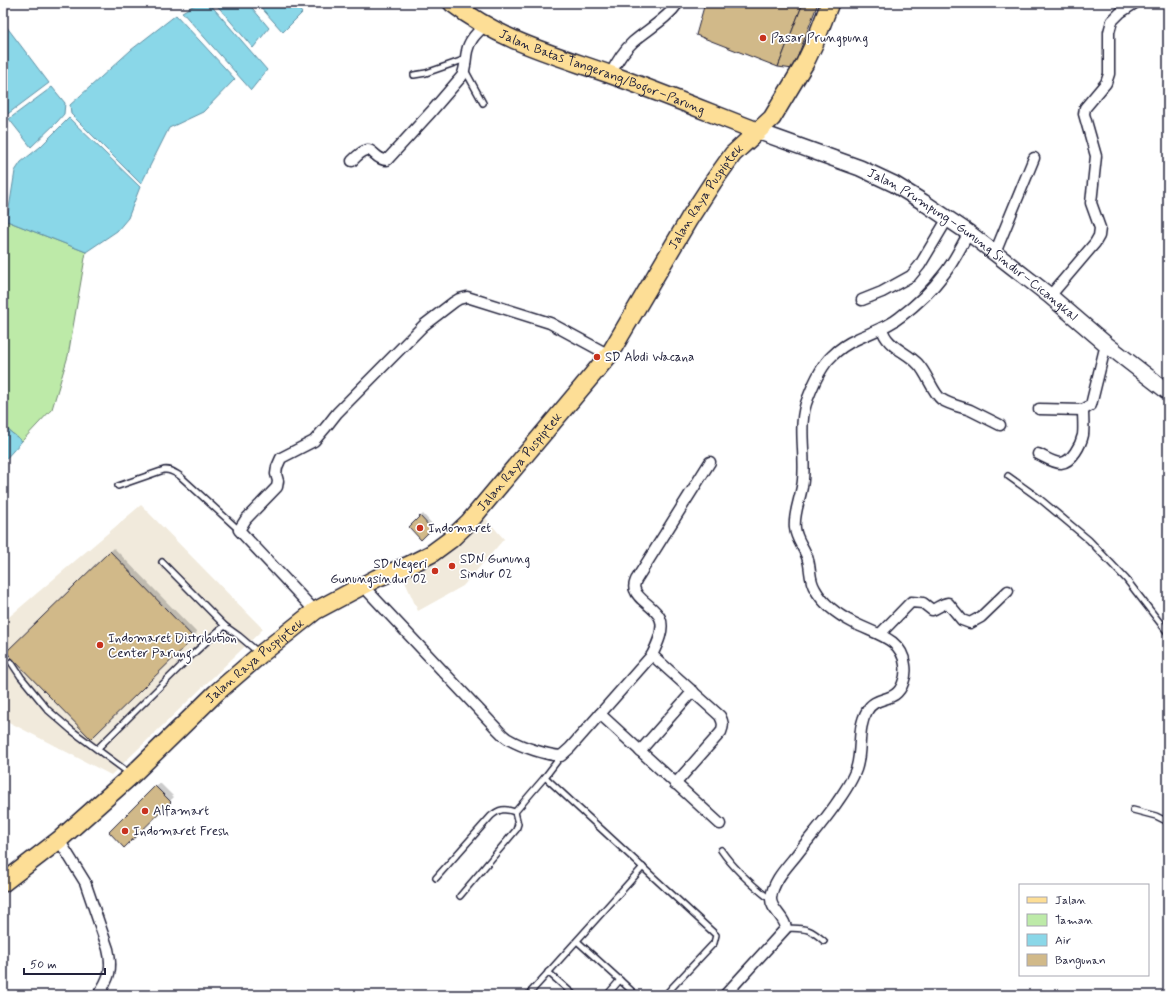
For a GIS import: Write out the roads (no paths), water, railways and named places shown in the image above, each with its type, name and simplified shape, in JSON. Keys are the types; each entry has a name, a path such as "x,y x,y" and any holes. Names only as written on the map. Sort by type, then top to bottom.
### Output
{"main road":[{"name":"Jalan Batas Tangerang/Bogor–Parung","path":"452,3 485,25 512,40 531,48 610,74 758,131"},
{"name":"Jalan Raya Puspiptek","path":"3,883 59,840 132,775 216,693 261,654 315,611 377,578 431,554 450,540 469,522 609,355 689,219 713,182 733,154 772,118 805,63 830,3"},
{"name":"Jalan Prumpung–Gunung Sindur–Cicangkal","path":"758,131 879,176 948,218 969,232 1050,296 1106,344 1168,392"}],"street":[{"path":"610,74 616,62 632,43 672,11 678,3"},
{"path":"1050,296 1095,243 1099,236 1100,228 1091,203 1096,156 1084,114 1085,108 1106,83 1109,74 1109,32 1112,21 1121,12 1135,3"},
{"path":"352,161 362,152 367,150 382,160 387,160 462,76 465,70 468,46 485,25"},
{"path":"995,253 1034,158"},
{"path":"862,300 882,292 911,276 920,265 948,218"},
{"path":"725,995 786,928 785,923 773,906 771,900 777,881 839,800 853,777 857,768 859,757 862,723 868,708 873,703 892,697 898,692 903,683 906,670 901,650 895,644 880,634 853,622 835,611 815,590 810,579 808,560 796,538 794,524 803,480 802,421 804,407 808,396 830,357 854,340 882,328 899,318 922,299 945,274 969,232"},
{"path":"315,611 239,530 246,519 277,487 278,481 276,474 281,458 314,440 337,413 424,325 459,299 467,298 550,323 609,355"},
{"path":"882,328 890,343 916,362 922,369 936,394 940,398 1000,425"},
{"path":"1039,409 1083,410 1091,405 1106,344"},
{"path":"1038,454 1054,462 1060,463 1065,462 1071,457 1076,451 1083,434 1083,410"},
{"path":"363,586 508,740 552,755 561,756 652,654 659,636 661,627 660,619 656,612 638,595 634,586 636,580 710,462"},
{"path":"880,634 911,602 923,603 932,610 948,603 962,620 970,623 981,617 1008,591"},
{"path":"652,654 720,716 723,721 721,732 676,784"},
{"path":"640,751 693,691"},
{"path":"600,714 720,824"},
{"path":"59,840 85,882 108,950 110,967 108,976 98,995"}],"lane":[{"path":"414,75 426,73 466,59"},
{"path":"465,70 483,104"},
{"path":"118,486 164,470 173,471 239,530"},
{"path":"1008,476 1040,499 1089,540 1126,579 1168,633"},
{"path":"162,562 225,626 261,654"},
{"path":"97,750 190,657 225,626"},
{"path":"11,662 21,677 48,710 71,730 132,775"},
{"path":"514,812 545,777 561,756"},
{"path":"545,777 716,935 714,943 665,995"},
{"path":"436,878 495,812 502,809 508,809 514,812 518,824 516,830 460,896"},
{"path":"1133,810 1156,816 1168,822"},
{"path":"721,850 730,862 771,900"},
{"path":"528,995 644,867"},
{"path":"786,928 803,928 809,930 824,941"},
{"path":"577,941 636,995"},
{"path":"548,972 574,995"},
{"path":"607,995 620,980"}],"water":[{"path":"198,3 209,3 267,70 251,90 182,12"},
{"path":"215,3 248,3 269,28 253,48"},
{"path":"257,3 294,3 302,13 283,32"},
{"path":"176,15 235,79 203,112 169,128 141,184 71,114 70,105 131,50"},
{"path":"3,22 49,83 5,116 3,114"},
{"path":"52,87 65,103 64,114 31,147 9,119"},
{"path":"69,118 140,187 128,218 117,231 86,252 7,221 15,171 21,162 40,147"},
{"path":"3,426 22,441 3,462"}],"place":[{"name":"Pasar Prungpung","path":"763,38"},
{"name":"SD Abdi Wacana","path":"597,357"},
{"name":"Indomaret","path":"420,528"},
{"name":"SDN Gunung Sindur 02","path":"452,566"},
{"name":"SD Negeri Gunungsindur 02","path":"435,571"},
{"name":"Indomaret Distribution Center Parung","path":"100,645"},
{"name":"Alfamart","path":"145,811"},
{"name":"Indomaret Fresh","path":"125,831"}]}
